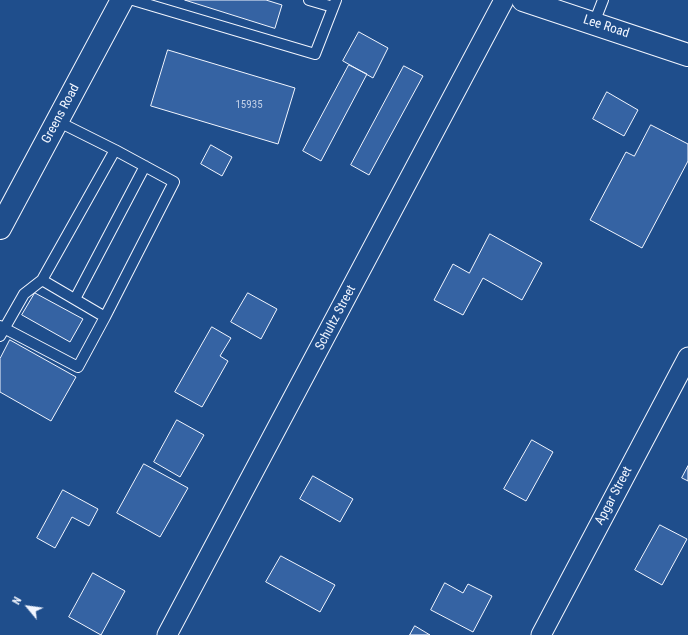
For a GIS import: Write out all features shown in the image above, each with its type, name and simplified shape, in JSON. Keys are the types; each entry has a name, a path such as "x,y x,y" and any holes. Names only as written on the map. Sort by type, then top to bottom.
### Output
{"main road":[{"name":"Greens Road","path":"0,228 122,0"},
{"name":"Lee Road","path":"524,0 688,55"}],"street":[{"name":"Schultz Street","path":"167,635 504,0"},
{"name":"Apgar Street","path":"541,635 688,357"}],"lane":[{"path":"133,0 315,54 335,4 309,0"},
{"path":"594,23 603,0"},
{"path":"57,121 115,150 174,182 78,367 1,330 24,294 42,280 115,150"},
{"path":"75,299 145,166"},
{"path":"42,280 105,316"}],"building":[{"path":"185,0 266,0 282,5 275,28"},
{"path":"359,32 388,48 373,78 343,61"},
{"path":"168,50 295,88 278,144 151,106"},
{"path":"349,65 367,74 321,161 303,151"},
{"path":"404,66 423,76 369,175 351,165"},
{"path":"607,92 638,110 624,136 593,119"},
{"path":"651,125 688,144 688,161 642,248 590,220 626,152 634,156"},
{"path":"211,145 232,157 222,176 201,164"},
{"path":"490,234 542,263 522,300 483,278 463,315 434,300 453,264 469,273"},
{"path":"35,293 83,319 70,342 22,315"},
{"path":"248,293 277,309 261,339 231,322"},
{"path":"212,327 231,338 220,356 228,361 202,407 175,392"},
{"path":"10,340 76,377 51,421 0,392 0,359"},
{"path":"177,420 204,435 180,477 154,462"},
{"path":"532,440 553,452 526,501 504,489"},
{"path":"144,464 188,488 160,537 117,513"},
{"path":"688,466 688,481 682,478"},
{"path":"313,476 353,499 340,522 300,499"},
{"path":"63,490 98,509 89,526 72,517 55,548 37,538"},
{"path":"660,525 687,539 662,585 635,570"},
{"path":"281,556 335,585 320,612 266,582"},
{"path":"93,573 125,591 101,635 69,617"},
{"path":"445,583 463,593 468,584 492,596 473,632 431,610"},
{"path":"415,626 430,635 410,635"}]}
